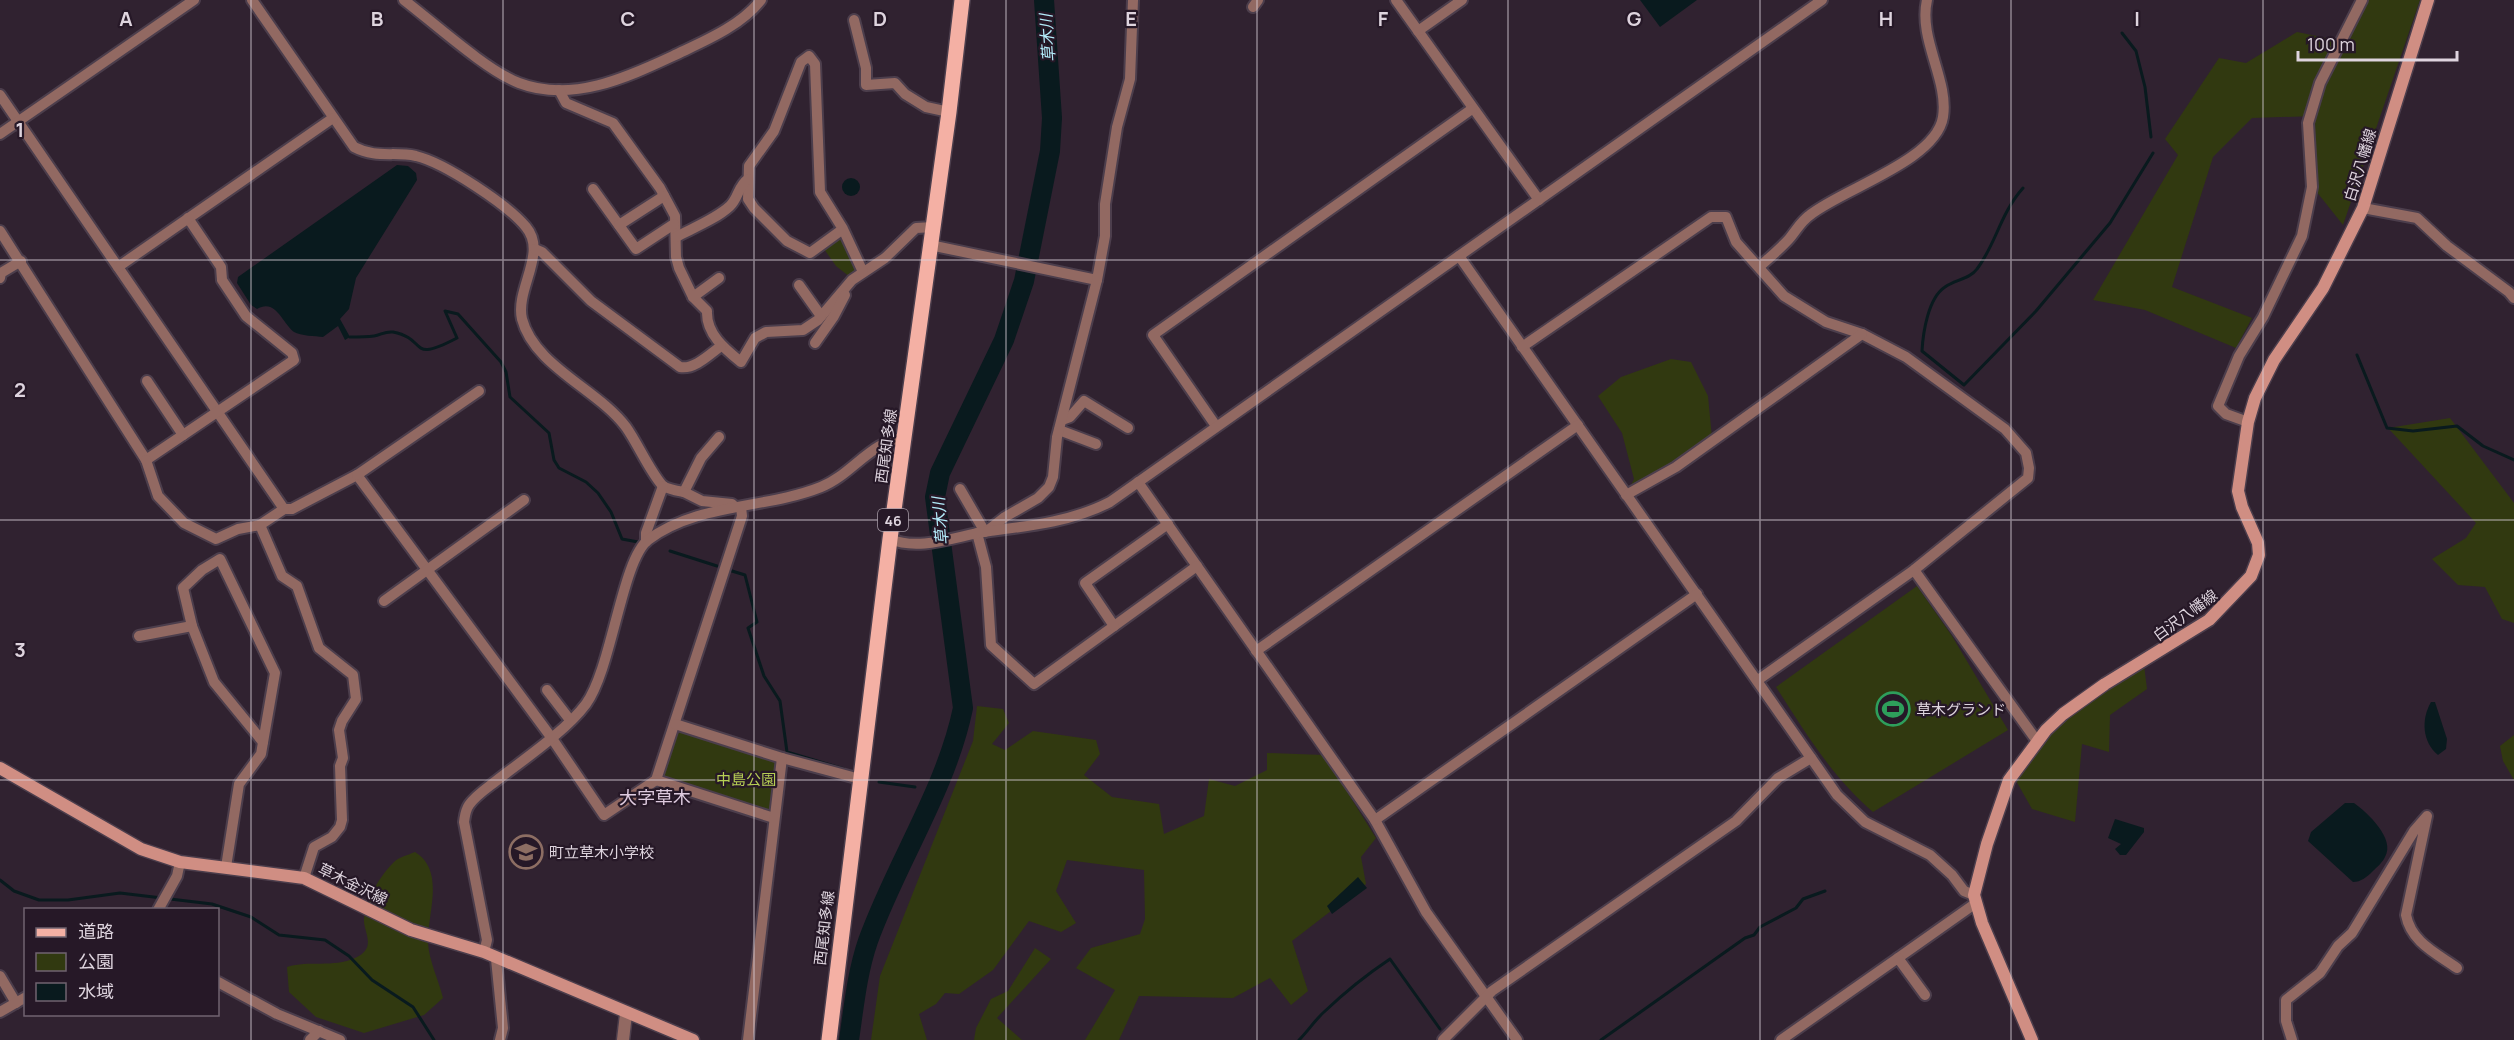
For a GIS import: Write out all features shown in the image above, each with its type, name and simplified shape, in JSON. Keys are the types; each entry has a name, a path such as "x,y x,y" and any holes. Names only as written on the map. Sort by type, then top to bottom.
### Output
{"main road":[{"name":"西尾知多線","path":"829,1040 890,539 906,438 962,0"},
{"name":"白沢八幡線","path":"1975,899 1987,844 2009,780 2037,741 2063,714 2105,684 2209,620 2252,576 2259,555 2258,543 2241,507 2238,491 2248,422 2259,390 2274,360 2323,288 2363,208 2428,0"},
{"name":"草木金沢線","path":"0,768 141,849 180,862 304,878 411,930 484,952 626,1014 693,1040"},
{"path":"1975,899 2032,1040"}],"street":[{"path":"0,134 194,0"},
{"path":"252,0 354,147 379,156 414,156 449,169 509,208 533,238 535,249 521,309 522,319 538,349 624,424 663,486 684,492 702,501 732,504 738,507 742,516 656,780 604,815 551,737 357,475"},
{"path":"404,0 501,74 519,83 559,90 601,85 625,79 707,40 753,10 761,0"},
{"path":"983,532 1038,498 1049,487 1053,477 1060,425 1097,280 1105,236 1105,204 1117,127 1130,78 1133,0"},
{"path":"1396,0 1539,200"},
{"path":"1418,31 1462,0"},
{"path":"890,539 902,544 926,543 1012,529 1092,511 1138,482 1822,0"},
{"path":"1759,267 1788,240 1808,216 1890,170 1932,140 1939,130 1944,106 1927,30 1927,0"},
{"path":"2248,422 2226,414 2218,406 2239,356 2263,317 2302,236 2312,187 2308,123 2320,83 2362,0"},
{"path":"854,20 866,68 866,85 895,83 905,94 926,107 949,112"},
{"path":"843,229 810,253 788,241 754,208 748,199 749,166 774,131 801,62 809,56 815,64 819,192 843,229 863,272"},
{"path":"559,90 566,103 613,123 664,195 675,216 676,257 693,297 707,311 707,320 721,346 741,362 755,338 766,332 803,330 821,316 863,272 885,258 916,228 933,227"},
{"path":"0,95 284,509"},
{"path":"1216,426 1153,335 1472,109"},
{"path":"118,267 333,118"},
{"path":"676,237 729,207 736,199 741,184 748,179"},
{"path":"593,189 636,249 675,224"},
{"path":"619,225 664,195"},
{"path":"2363,208 2417,218 2447,246 2514,298"},
{"path":"1522,347 1711,217 1726,217 1736,242 1768,280 1795,305 1826,322 1862,334 1906,357 2005,429 2025,453 2030,468 2028,478 1914,570 1758,680"},
{"path":"146,460 294,360 292,353 246,316 222,280 221,267 188,218"},
{"path":"0,231 146,460 158,496 184,523 216,539 238,529 260,525 284,509 292,509 357,475 479,391"},
{"path":"930,245 1097,280"},
{"path":"535,249 542,252 591,301 680,367 685,369 721,346"},
{"path":"1459,256 1838,795 1865,822 1930,855 1952,875 1964,891 1975,899 1898,958 1782,1040"},
{"path":"0,278 1,273 21,261"},
{"path":"693,297 719,278"},
{"path":"799,285 821,316"},
{"path":"815,343 841,305 844,290"},
{"path":"1626,495 1676,467 1862,334"},
{"path":"147,381 183,435"},
{"path":"1060,425 1084,401 1128,428"},
{"path":"1060,425 1096,444"},
{"path":"1256,651 1578,425"},
{"path":"684,492 701,458 719,437"},
{"path":"646,542 681,522 820,488 842,478 879,446 892,439 906,438"},
{"path":"1138,482 1376,820 1426,912 1517,1040"},
{"path":"484,952 487,940 464,822 465,813 475,798 551,737 580,712 590,699 601,673 633,566 646,542 646,533 663,486"},
{"path":"960,489 983,532 991,645 1034,684 1197,566"},
{"path":"384,601 524,500"},
{"path":"1114,626 1085,584 1168,524"},
{"path":"260,525 282,576 297,586 319,648 346,667 353,675 356,684 354,705 342,721 339,730 344,758 340,766 342,820 332,837 314,847 310,852 304,878"},
{"path":"226,867 239,784 261,754 275,674 220,559 202,570 183,588 192,626 214,682 231,706 263,742"},
{"path":"1914,570 2037,741"},
{"path":"1376,820 1697,594"},
{"path":"139,636 192,626"},
{"path":"548,690 570,720"},
{"path":"675,724 782,759 860,779"},
{"path":"1443,1040 1486,996 1736,821 1778,778 1811,758"},
{"path":"748,1040 782,759"},
{"path":"656,780 774,818"},
{"path":"2292,1040 2286,1021 2286,1000 2320,973 2338,946 2352,933 2414,831 2427,816 2406,915 2417,940 2457,968"},
{"path":"160,906 177,876 180,862"},
{"path":"1898,958 1925,994"},
{"path":"496,959 503,1028 500,1040"},
{"path":"0,976 21,1000 0,1012"},
{"path":"219,983 277,1014 340,1040"},
{"path":"623,1040 626,1014"},
{"path":"310,1040 319,1031"}],"green space":[{"path":"2367,0 2420,0 2343,225 2316,191 2315,116 2252,118 2213,157 2172,287 2252,318 2236,348 2145,310 2093,300 2178,155 2165,139 2219,58 2246,63 2297,32 2346,42"},
{"path":"837,239 843,241 857,271 850,277 836,266 824,249"},
{"path":"1671,359 1691,362 1708,396 1712,438 1636,486 1631,485 1634,479 1622,433 1598,396 1621,377"},
{"path":"2450,418 2514,503 2514,623 2502,619 2485,587 2458,585 2432,559 2466,538 2476,523 2388,428"},
{"name":"草木グランド","path":"1917,586 1952,636 2008,730 1873,812 1832,769 1776,687"},
{"path":"2144,665 2147,689 2110,715 2109,752 2082,744 2075,822 2032,809 2015,779 2049,733 2070,714"},
{"path":"977,706 1003,709 1009,723 992,744 1005,750 1033,731 1096,740 1100,754 1084,775 1112,797 1159,804 1164,834 1204,816 1209,779 1235,786 1267,770 1267,753 1324,755 1376,838 1361,857 1366,884 1292,941 1308,991 1291,1005 1270,978 1233,998 1139,996 1119,1040 1085,1040 1115,990 1076,968 1091,948 1140,934 1145,919 1144,870 1067,860 1056,891 1076,923 1061,932 1029,921 993,970 959,994 945,993 936,1004 919,1014 927,1040 871,1040 880,976 973,741"},
{"name":"中島公園","path":"682,732 773,760 776,764 769,813 662,779 675,735"},
{"path":"2514,735 2514,780 2503,761 2500,746"},
{"path":"415,852 430,870 433,894 428,943 443,998 424,1015 364,1033 316,1017 289,992 287,967 338,963 362,954 368,945 364,924 365,912 374,888 394,862"},
{"path":"1035,948 1051,959 997,1018 1022,1040 974,1040 976,1028 991,999 1008,991"}],"water":[{"path":"1640,0 1697,0 1660,27"},
{"path":"397,165 408,166 416,173 417,180 356,278 349,309 340,319 350,337 345,340 338,326 323,337 297,333 274,309 264,306 257,309 251,305 237,283 238,277"},
{"path":"851,178 857,181 860,187 857,193 851,196 845,193 842,187 845,181"},
{"path":"2431,702 2435,702 2447,739 2446,749 2438,755 2429,744 2425,730 2426,716"},
{"path":"2345,803 2354,803 2366,813 2387,842 2383,861 2366,877 2356,882 2353,882 2308,841 2311,832"},
{"path":"2115,819 2144,828 2144,832 2126,855 2120,855 2115,849 2121,844 2108,838"},
{"path":"1358,877 1367,888 1332,914 1327,906"}],"waterway":[{"name":"草木川","path":"849,1040 858,977 868,941 945,768 963,708 935,497 940,473 1004,340 1024,281 1050,151 1052,118 1044,0"},
{"path":"2122,33 2136,51 2145,87 2151,137"},
{"path":"2023,188 2009,208 1977,269 1939,292 1928,316 1922,351 1964,385 2036,311 2110,223 2153,153"},
{"path":"350,337 393,332 404,335 424,349 431,349 457,338 445,311 458,314 501,362 506,372 510,397 549,433 554,460 559,468 586,482 598,493 611,512 622,539 638,542"},
{"path":"2357,355 2387,428 2413,431 2457,426 2483,446 2514,460"},
{"path":"670,551 717,566"},
{"path":"732,571 745,575 757,622 748,628 764,676 780,701 787,752 844,769"},
{"path":"879,782 915,787"},
{"path":"0,880 14,891 39,900 68,900 120,893 212,904 251,917 279,935 325,940 349,956 372,980 413,1007 434,1040"},
{"path":"1601,1040 1745,938 1754,935 1760,927 1796,908 1803,899 1825,891"},
{"path":"1299,1040 1340,998 1390,959 1440,1029"}],"place":[{"name":"草木グランド","path":"1893,709"},
{"name":"町立草木小学校","path":"526,852"}],"district":[{"name":"大字草木","path":"655,797"}]}
